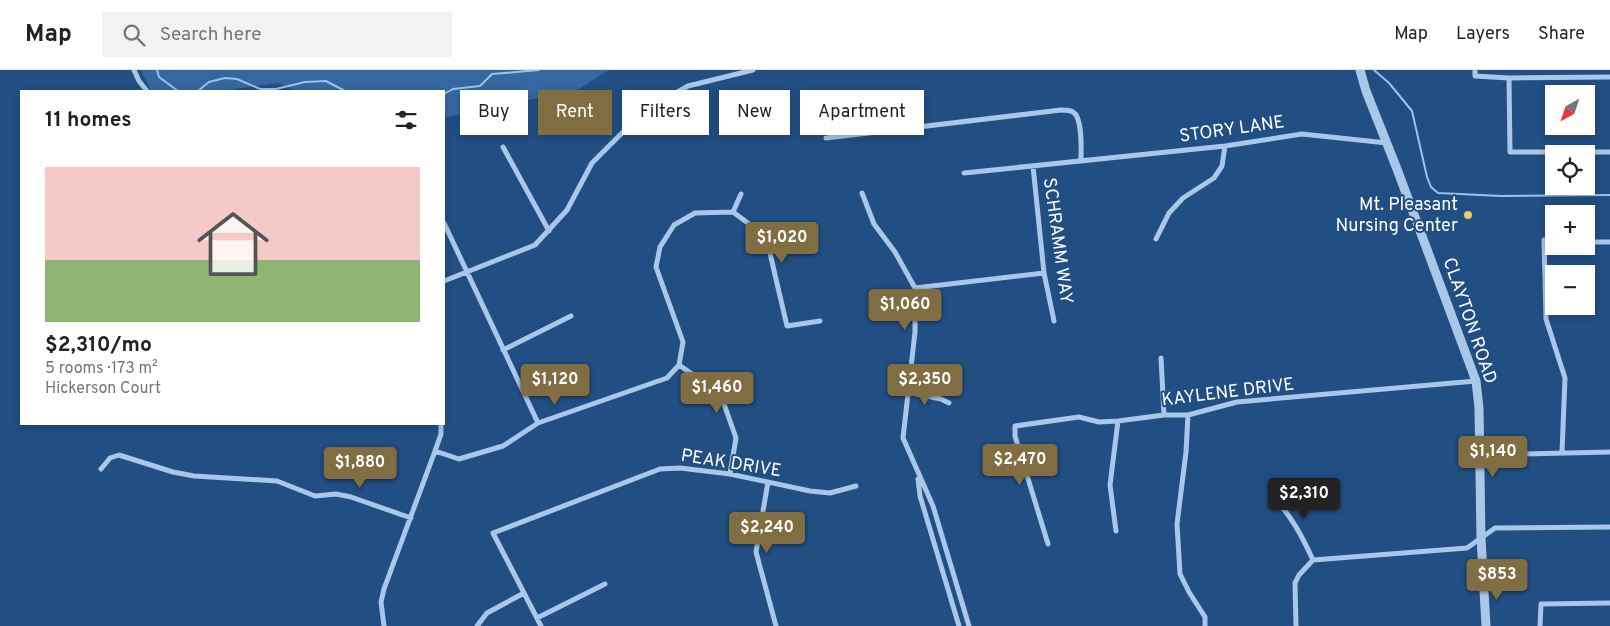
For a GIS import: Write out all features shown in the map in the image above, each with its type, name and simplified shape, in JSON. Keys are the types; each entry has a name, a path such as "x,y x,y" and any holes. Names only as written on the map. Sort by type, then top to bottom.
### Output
{"street":[{"path":"134,70 146,90"},
{"path":"445,281 535,245 567,210 592,163 644,110 688,86 753,70"},
{"name":"CLAYTON ROAD","path":"1360,70 1366,91 1476,381 1486,626"},
{"path":"1475,73 1509,78 1610,77"},
{"path":"1509,78 1510,152 1610,152"},
{"path":"826,138 1069,110 1076,115 1080,123 1081,161"},
{"name":"STORY LANE","path":"964,173 1225,146 1302,134 1387,143"},
{"path":"1156,239 1169,213 1183,198 1214,178 1222,166 1225,146"},
{"path":"503,147 549,231"},
{"name":"SCHRAMM WAY","path":"1033,166 1044,273 1054,320"},
{"path":"862,193 874,224 895,252 915,288 915,332 903,438 933,506 969,626"},
{"path":"733,212 741,194"},
{"path":"435,451 459,459 503,446 538,423 667,378 679,365 683,342 656,267 660,246 674,225 695,213 733,212 760,232 769,249 787,326 820,321"},
{"path":"445,225 538,423"},
{"path":"1545,240 1546,319 1565,378 1562,452"},
{"path":"1595,242 1610,242"},
{"path":"915,288 1044,273"},
{"path":"503,350 571,316"},
{"path":"1161,358 1164,415"},
{"path":"679,365 701,380 724,404 736,438 730,474"},
{"name":"KAYLENE DRIVE","path":"1048,544 1015,436 1015,426 1079,417 1099,422 1164,415 1188,415 1238,402 1476,381"},
{"path":"907,392 941,399 949,403"},
{"path":"1188,415 1186,452 1177,524 1180,574 1205,617 1205,626"},
{"path":"1116,531 1110,485 1118,421"},
{"path":"384,626 381,602 384,589 441,434 441,425"},
{"path":"1480,456 1610,452"},
{"path":"101,469 110,458 120,455 173,472 194,476 277,481 315,496 336,494 351,497 411,518"},
{"name":"PEAK DRIVE","path":"524,592 493,533 660,469 680,468 730,474 830,493 856,486"},
{"path":"917,473 920,496 959,626"},
{"path":"768,482 756,552 776,626"},
{"path":"1272,496 1296,526 1313,560"},
{"path":"1296,626 1295,583 1299,574 1313,560 1467,548 1495,528 1610,527"},
{"path":"537,618 605,584"},
{"path":"477,626 487,613 524,592 541,626"},
{"path":"1540,626 1541,604 1610,603"}],"shaded area":[{"path":"141,70 609,70 579,89 538,90 538,98 528,100 528,90 460,90 460,115 445,118 445,90 294,90 277,83 227,90 151,90"}],"waterway":[{"path":"157,70 159,77 177,90"},
{"path":"445,93 453,89 480,86 492,74 539,70"},
{"path":"1374,70 1389,83 1412,111 1427,177 1431,187 1438,193 1501,196 1610,195"},
{"path":"199,90 209,82 225,78 237,79 260,89 276,89 305,82 326,81 343,90"}],"place":[{"name":"Mt. Pleasant Nursing Center","path":"1468,215"}]}
